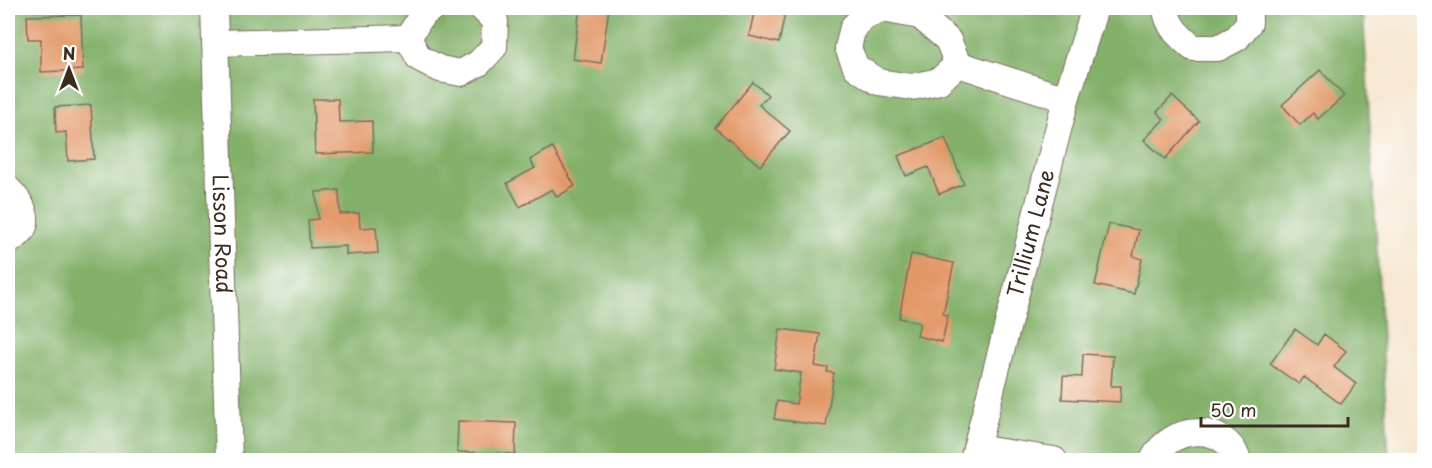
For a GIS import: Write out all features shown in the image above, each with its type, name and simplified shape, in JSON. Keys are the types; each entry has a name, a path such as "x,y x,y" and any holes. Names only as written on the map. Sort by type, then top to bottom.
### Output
{"street":[{"name":"Lisson Road","path":"214,8 229,460"},
{"path":"408,38 422,15 432,8"},
{"path":"408,38 419,58 440,69 461,73 479,63 494,47 495,21 482,8"},
{"name":"Trillium Lane","path":"975,454 1066,99 1095,8"},
{"path":"1166,8 1166,16 1176,34 1193,48 1218,48 1237,38 1249,23 1249,8"},
{"path":"215,43 408,38"},
{"path":"958,64 1066,99"},
{"path":"8,189 22,205 25,213 22,229 8,240"},
{"path":"1153,460 1157,450 1174,436 1197,431 1221,438 1238,460"},
{"path":"975,454 1054,460"}],"green space":[{"path":"8,8 1363,8 1389,460 8,460"}],"building":[{"path":"580,8 609,8 601,63 573,59"},
{"path":"755,8 786,8 779,43 749,36"},
{"path":"81,15 83,70 41,72 41,39 28,39 27,16"},
{"path":"1320,70 1344,96 1318,119 1313,113 1300,125 1282,105"},
{"path":"753,82 768,95 759,105 790,131 760,166 715,128"},
{"path":"1172,96 1199,121 1165,159 1144,140 1164,119 1157,112"},
{"path":"313,99 338,99 339,122 372,121 373,152 315,154"},
{"path":"91,105 94,159 68,161 66,132 56,133 55,107"},
{"path":"945,138 964,184 939,194 928,167 906,176 898,156"},
{"path":"552,147 575,186 557,197 552,189 520,207 507,183 535,168 530,160"},
{"path":"339,190 340,214 359,213 360,228 376,227 378,253 346,255 346,246 310,248 308,220 318,219 316,192"},
{"path":"1109,224 1139,230 1133,256 1142,259 1134,294 1095,285"},
{"path":"911,254 954,263 943,314 948,315 942,342 917,336 920,323 899,318"},
{"path":"780,329 820,334 815,366 828,368 827,372 834,373 826,426 774,419 777,401 796,404 801,373 774,369"},
{"path":"1295,329 1317,345 1324,334 1346,351 1334,367 1356,384 1341,404 1304,377 1299,384 1270,364"},
{"path":"1083,354 1113,356 1111,386 1121,386 1120,402 1062,399 1063,376 1082,377"},
{"path":"458,421 516,423 515,454 457,452"}]}
